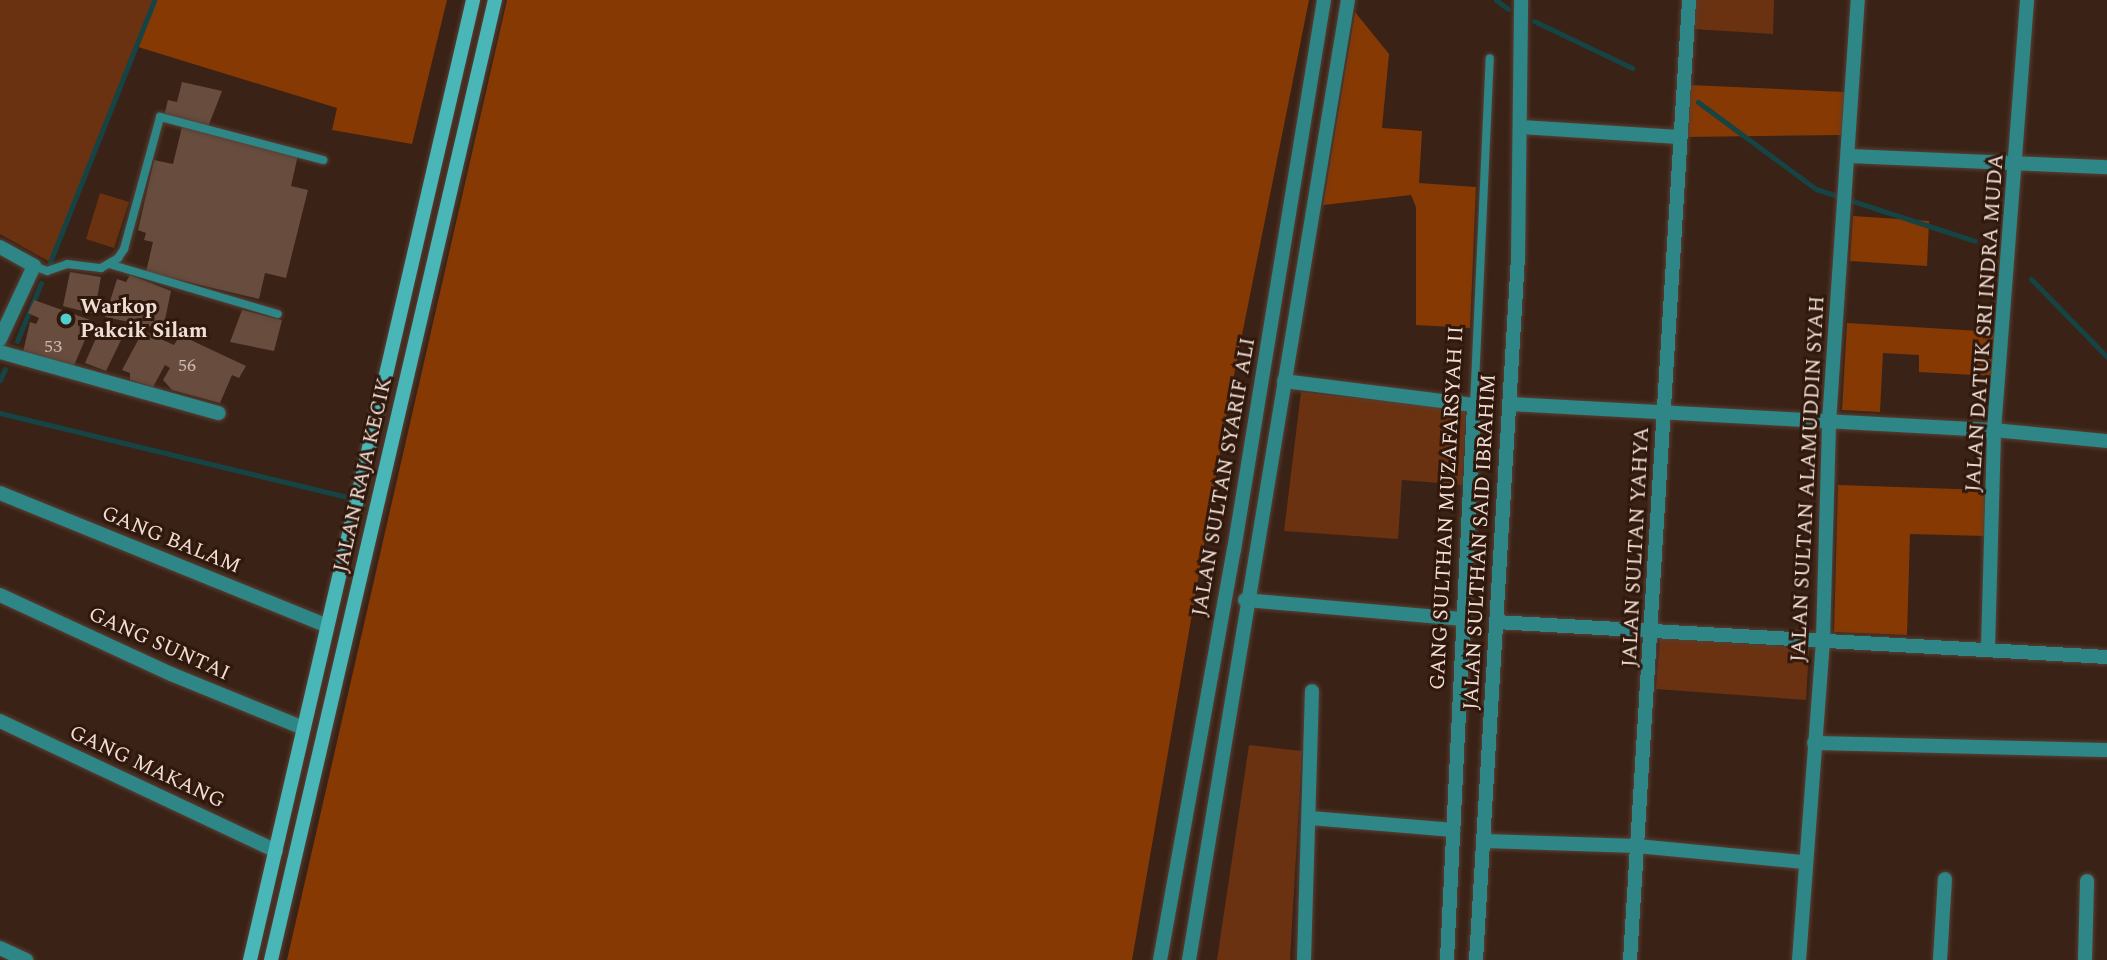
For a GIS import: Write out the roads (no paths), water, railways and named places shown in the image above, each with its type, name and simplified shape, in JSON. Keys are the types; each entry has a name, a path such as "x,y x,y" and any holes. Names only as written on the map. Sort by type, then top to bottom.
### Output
{"main road":[{"name":"JALAN RAJA KECIK","path":"250,960 473,0"},
{"name":"JALAN RAJA KECIK","path":"271,960 495,0"},
{"path":"433,167 455,171"},
{"path":"286,804 307,808"}],"street":[{"name":"JALAN SULTAN SYARIF ALI","path":"1160,960 1234,550 1324,0"},
{"name":"JALAN SULTAN SYARIF ALI","path":"1189,960 1245,600 1348,0"},
{"name":"JALAN SULTHAN SAID IBRAHIM","path":"1476,960 1510,404 1520,127 1521,0"},
{"name":"JALAN SULTAN YAHYA","path":"1630,960 1653,633 1689,0"},
{"name":"JALAN SULTAN ALAMUDDIN SYAH","path":"1799,960 1804,862 1823,639 1829,422 1844,213 1851,156 1858,0"},
{"name":"JALAN DATUK SRI INDRA MUDA","path":"1988,649 1994,430 2018,161 2027,0"},
{"path":"1520,127 1681,137"},
{"path":"1851,156 2018,161 2107,167"},
{"path":"0,247 34,265 0,339"},
{"path":"0,352 219,413"},
{"path":"1284,381 1474,405"},
{"path":"1510,404 1664,410 1994,430 2107,442"},
{"name":"GANG SULTHAN MUZAFARSYAH II","path":"1447,960 1474,405"},
{"name":"GANG BALAM","path":"0,494 327,626"},
{"name":"GANG SUNTAI","path":"0,595 171,674 303,728"},
{"path":"1245,600 1462,619"},
{"path":"1496,622 2107,657"},
{"path":"1304,960 1312,691"},
{"name":"GANG MAKANG","path":"0,721 276,851"},
{"path":"1814,743 2107,750"},
{"path":"1310,818 1453,830"},
{"path":"1485,841 1636,846 1804,862"},
{"path":"1940,960 1945,879"},
{"path":"2085,960 2087,881"},
{"path":"0,948 26,960"}],"lane":[{"name":"GANG SULTHAN MUZAFARSYAH II","path":"1474,405 1490,58"},
{"path":"34,265 47,271 66,264 101,268 124,249 160,117 323,160"},
{"path":"109,264 278,314"}],"waterway":[{"path":"50,262 154,0"},
{"path":"1496,0 1508,9"},
{"path":"1534,21 1632,68"},
{"path":"1698,102 1816,189 1975,241"},
{"path":"2031,279 2107,357"},
{"path":"17,341 41,283"},
{"path":"0,380 5,369"},
{"path":"0,413 344,496"}],"place":[{"name":"Warkop Pakcik Silam","path":"66,319"}]}
